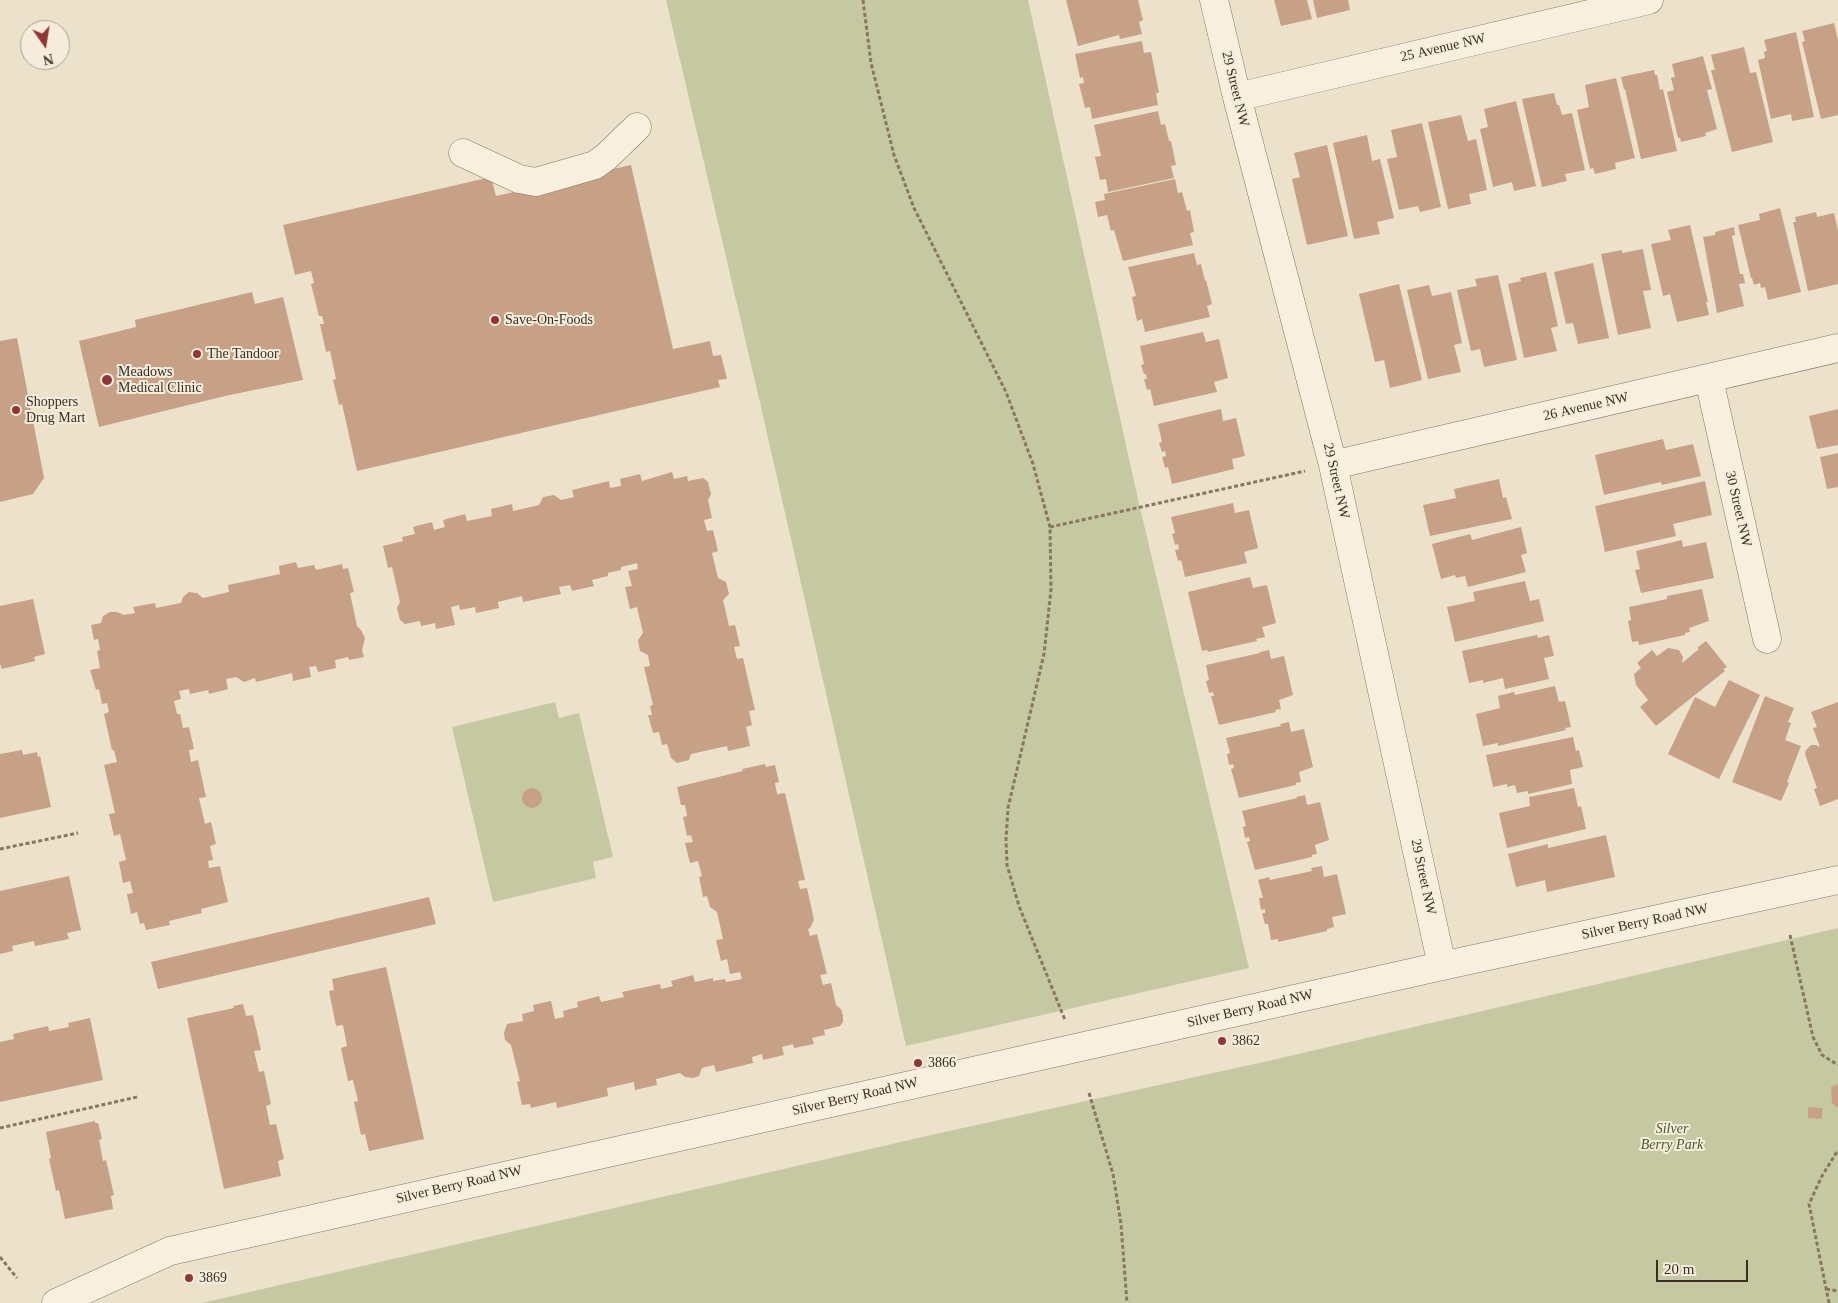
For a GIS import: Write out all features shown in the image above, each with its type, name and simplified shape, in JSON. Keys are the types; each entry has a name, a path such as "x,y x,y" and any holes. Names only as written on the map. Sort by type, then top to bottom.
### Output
{"street":[{"name":"29 Street NW","path":"1214,0 1237,97 1333,465 1442,966"},
{"name":"25 Avenue NW","path":"1237,97 1649,0"},
{"path":"463,153 519,179 536,182 595,165 637,127"},
{"name":"26 Avenue NW","path":"1333,465 1838,348"},
{"name":"30 Street NW","path":"1709,379 1767,639"},
{"name":"Silver Berry Road NW","path":"56,1303 170,1251 1442,966 1838,880"}],"path":[{"path":"864,0 870,63 894,155 921,224 1006,392 1033,464 1050,527 1051,590 1044,654 1008,808 1006,839 1007,865 1019,906 1066,1023"},
{"path":"1050,527 1333,465"},
{"path":"0,849 78,833"},
{"path":"1790,935 1813,1037 1822,1055 1838,1065"},
{"path":"1089,1093 1113,1174 1122,1224 1123,1270 1127,1303"},
{"path":"0,1128 137,1097"},
{"path":"1829,1303 1809,1204 1822,1176 1838,1150"},
{"path":"0,1257 17,1278"},
{"path":"1826,1289 1838,1291"}],"green space":[{"path":"666,0 1028,0 1137,495 1249,968 906,1046 761,407"},
{"path":"555,702 559,718 579,713 613,857 593,862 596,878 493,902 452,727"},
{"name":"Silver Berry Park","path":"1838,928 1838,1303 202,1303 931,1135 1268,1061"}],"building":[{"path":"1066,0 1138,0 1143,20 1139,22 1142,34 1120,39 1119,35 1078,46"},
{"path":"1274,0 1307,0 1312,19 1281,26"},
{"path":"1313,0 1348,0 1350,10 1317,18"},
{"path":"1834,23 1838,40 1838,115 1821,119 1802,42 1805,41 1802,31"},
{"path":"1796,32 1814,117 1792,121 1791,114 1771,119 1758,60 1765,58 1764,52 1767,51 1764,40"},
{"path":"1142,41 1144,53 1151,52 1159,93 1156,93 1158,105 1092,119 1090,107 1085,108 1079,84 1084,83 1083,77 1080,78 1075,54"},
{"path":"1744,47 1750,73 1756,72 1773,142 1732,152 1711,70 1715,70 1711,55"},
{"path":"1703,56 1712,89 1707,90 1717,129 1705,133 1706,136 1681,142 1680,138 1678,138 1667,92 1674,90 1671,78 1675,77 1672,64"},
{"path":"1654,70 1660,90 1663,89 1677,151 1641,159 1621,77"},
{"path":"1616,78 1635,158 1615,163 1616,169 1595,174 1593,168 1590,169 1577,110 1589,107 1585,85"},
{"path":"1554,93 1562,115 1572,113 1585,170 1565,174 1567,181 1542,187 1522,99"},
{"path":"1516,101 1536,186 1514,191 1512,182 1493,187 1480,129 1488,127 1484,109"},
{"path":"1158,111 1161,125 1165,124 1169,141 1171,141 1176,165 1171,166 1174,178 1108,192 1106,179 1100,180 1095,157 1101,156 1094,125"},
{"path":"1461,115 1468,141 1476,139 1487,190 1469,194 1471,204 1448,209 1428,122"},
{"path":"1422,123 1441,207 1420,212 1418,206 1399,210 1387,159 1397,157 1391,130"},
{"path":"1367,135 1372,161 1380,159 1394,218 1377,222 1380,234 1354,239 1333,143"},
{"path":"1327,145 1348,236 1307,245 1292,179 1300,177 1294,153"},
{"name":"Save-On-Foods","path":"631,165 673,349 710,341 713,356 721,355 727,379 718,380 720,387 357,471 342,404 339,405 333,380 336,379 330,351 326,352 320,324 324,324 322,316 319,316 311,284 314,283 311,271 295,275 283,225 491,177 496,196"},
{"path":"1175,179 1178,193 1182,192 1187,211 1190,210 1194,232 1190,233 1193,245 1123,261 1114,230 1111,231 1107,215 1098,217 1095,202 1105,200 1104,194"},
{"path":"1780,208 1801,292 1768,300 1765,287 1761,288 1760,283 1754,285 1751,278 1738,225 1760,220 1759,214"},
{"path":"1816,212 1817,217 1834,213 1838,230 1838,284 1808,291 1793,222 1796,222 1795,217"},
{"path":"1690,225 1708,302 1706,302 1709,315 1677,322 1670,294 1663,296 1651,244 1671,240 1668,230"},
{"path":"1734,227 1735,235 1732,236 1740,274 1743,274 1745,283 1739,284 1744,306 1717,313 1703,237 1715,235 1715,232"},
{"path":"1643,249 1651,290 1643,291 1651,328 1618,335 1601,254"},
{"path":"1194,253 1197,265 1201,264 1212,304 1207,306 1210,317 1145,332 1142,319 1137,321 1132,297 1136,296 1128,267"},
{"path":"1593,263 1609,338 1578,344 1573,323 1566,324 1554,272"},
{"path":"1546,272 1558,326 1551,328 1557,351 1524,358 1508,284 1521,281 1520,278"},
{"path":"1498,275 1517,360 1484,367 1480,349 1471,351 1457,290 1477,286 1475,279"},
{"path":"1399,284 1422,380 1390,388 1384,360 1375,362 1359,294"},
{"path":"1429,285 1432,296 1451,292 1462,343 1454,345 1461,372 1428,379 1407,290"},
{"path":"252,292 255,304 283,297 303,380 225,396 99,427 79,341 136,327 135,320"},
{"path":"1203,332 1206,342 1219,339 1228,378 1214,382 1217,392 1154,406 1150,389 1147,390 1144,379 1147,379 1141,365 1144,364 1140,346"},
{"name":"Shoppers Drug Mart","path":"17,338 44,478 33,494 0,502 0,341"},
{"path":"1221,409 1223,421 1236,418 1245,456 1232,459 1234,469 1172,484 1168,467 1165,468 1162,457 1166,456 1165,451 1162,452 1159,443 1162,442 1158,424"},
{"path":"1838,409 1838,445 1817,449 1809,416"},
{"path":"1663,439 1666,450 1693,444 1701,476 1662,485 1661,482 1604,495 1595,455"},
{"path":"1838,453 1838,487 1827,489 1820,457"},
{"path":"672,472 674,479 687,476 688,481 703,478 708,482 711,494 708,500 712,518 704,520 707,531 713,530 718,551 712,553 718,578 726,582 729,594 723,600 729,626 735,625 740,646 734,647 737,659 743,658 755,710 749,711 752,725 746,727 750,746 728,751 727,746 691,754 689,760 677,763 671,758 667,744 662,745 659,732 653,733 648,715 652,715 650,706 653,705 644,667 650,666 648,655 640,651 638,640 643,633 637,607 630,609 625,587 632,586 628,571 638,569 637,563 621,567 621,570 608,573 608,576 592,580 594,586 572,591 570,585 559,587 561,594 523,602 522,596 498,602 499,608 476,613 475,607 460,610 459,605 451,607 455,625 436,629 435,623 421,626 420,621 405,624 400,620 397,608 400,602 392,567 388,568 383,546 403,541 402,537 415,534 413,527 432,522 434,530 445,527 443,520 465,514 467,521 492,516 491,509 512,504 513,511 539,505 543,497 554,495 561,500 574,497 572,490 609,481 610,488 621,486 620,479 640,474 642,481"},
{"path":"1499,479 1503,498 1506,497 1512,519 1430,536 1423,505 1456,498 1454,489"},
{"path":"1705,481 1712,515 1673,524 1676,536 1605,552 1595,506"},
{"path":"1233,503 1235,513 1249,510 1258,548 1244,552 1247,563 1185,577 1181,560 1178,561 1175,550 1179,549 1178,544 1175,545 1172,534 1175,533 1171,517"},
{"path":"1521,527 1527,553 1521,555 1526,572 1468,587 1465,576 1456,578 1455,575 1441,579 1432,544 1470,534 1472,540"},
{"path":"1682,540 1683,547 1706,542 1714,578 1641,593 1635,570 1640,569 1636,551"},
{"path":"296,562 298,568 314,565 316,570 342,564 343,569 348,568 354,592 350,593 357,626 365,638 362,650 364,657 349,660 348,657 335,660 336,668 318,672 316,666 309,667 311,677 293,681 292,673 256,682 255,678 244,682 236,677 226,679 228,689 209,694 208,690 190,694 189,689 179,691 181,699 174,701 177,714 180,714 183,728 189,727 194,749 189,750 191,762 198,760 206,797 199,798 205,824 211,822 216,844 210,846 213,860 208,861 209,868 220,866 228,902 201,909 202,913 169,921 170,925 146,930 144,923 140,924 137,912 131,914 127,894 133,893 130,881 123,883 119,862 126,860 120,834 114,836 109,814 115,813 104,765 117,762 114,750 112,750 104,714 109,712 107,703 102,704 99,689 96,690 90,670 100,668 97,651 100,650 98,639 94,640 91,625 101,623 103,616 110,612 124,615 135,613 133,607 155,603 156,608 181,603 183,597 189,592 197,593 203,598 229,592 228,585 280,574 279,566"},
{"path":"1250,577 1253,588 1267,585 1276,623 1262,627 1265,637 1256,639 1257,641 1208,652 1207,650 1202,651 1188,592"},
{"path":"1525,581 1530,601 1539,599 1544,621 1455,642 1447,607 1475,601 1473,592"},
{"path":"1702,589 1709,621 1689,628 1690,632 1685,633 1685,635 1639,645 1638,641 1632,642 1628,621 1631,620 1629,607 1667,599 1667,596"},
{"path":"33,599 45,654 34,657 35,661 2,669 0,664 0,606"},
{"path":"1537,635 1538,638 1549,635 1554,656 1544,658 1549,679 1505,689 1503,678 1483,683 1483,680 1469,683 1462,651"},
{"path":"1706,641 1727,667 1723,669 1725,671 1656,726 1640,707 1648,700 1636,685 1634,674 1641,668 1637,663 1652,650 1657,656 1668,648 1679,650 1683,657 1682,663"},
{"path":"1269,650 1271,659 1284,656 1293,695 1279,700 1281,709 1275,710 1276,712 1219,725 1211,696 1214,696 1213,692 1209,693 1206,681 1209,680 1206,665"},
{"path":"1729,680 1760,695 1719,779 1668,754 1695,697 1715,707"},
{"path":"1555,686 1559,702 1565,701 1571,727 1565,728 1566,730 1498,746 1498,743 1483,746 1476,714 1500,708 1498,696 1514,692 1515,695"},
{"path":"1765,696 1794,708 1788,722 1791,723 1785,740 1801,746 1781,801 1732,782"},
{"path":"1838,702 1838,799 1820,806 1814,789 1817,788 1805,754 1811,745 1820,747 1813,728 1817,727 1811,712"},
{"path":"1289,722 1291,732 1304,729 1313,767 1299,772 1301,782 1296,783 1296,785 1239,798 1231,769 1234,768 1233,764 1229,765 1227,754 1230,753 1226,738 1281,726 1280,724"},
{"path":"1573,737 1576,751 1579,750 1583,767 1570,770 1572,784 1528,794 1528,791 1517,793 1515,785 1507,787 1507,784 1493,787 1486,755"},
{"path":"22,750 23,755 37,752 38,757 40,756 51,807 0,818 0,754"},
{"path":"765,764 766,767 775,765 779,782 775,783 777,794 785,793 805,880 798,881 800,889 807,888 814,920 808,929 810,936 817,934 827,974 820,975 823,985 831,983 836,1005 841,1009 843,1015 843,1022 840,1026 824,1030 825,1035 812,1038 814,1044 794,1048 793,1044 782,1047 784,1055 763,1060 762,1054 752,1057 753,1063 716,1072 714,1065 702,1068 699,1076 693,1078 685,1077 680,1073 656,1079 657,1085 635,1090 634,1082 607,1088 608,1096 557,1108 556,1102 531,1108 530,1104 522,1105 517,1082 520,1081 511,1045 505,1040 504,1033 507,1024 523,1021 522,1014 534,1011 533,1005 551,1001 555,1019 564,1017 563,1011 578,1007 577,1002 599,996 601,1002 624,997 622,992 660,984 661,989 673,986 671,981 693,975 695,982 713,978 713,981 725,979 726,982 742,979 740,972 730,974 727,959 721,961 716,940 723,939 717,912 710,907 707,896 703,897 699,877 702,876 698,861 690,863 685,843 693,842 691,835 687,836 683,817 687,816 685,805 681,805 677,787"},
{"path":"532,788 539,791 542,798 539,805 532,808 525,805 522,798 525,791"},
{"path":"1574,788 1578,807 1581,806 1586,829 1507,848 1499,813 1530,806 1529,797"},
{"path":"1305,795 1307,805 1320,802 1329,840 1315,845 1317,854 1312,855 1312,857 1255,870 1247,842 1250,841 1249,837 1245,838 1243,827 1246,826 1242,811"},
{"path":"1606,835 1615,877 1547,892 1545,880 1516,887 1508,854 1548,844 1548,848"},
{"path":"1322,866 1324,877 1337,874 1346,914 1332,917 1334,927 1327,929 1327,931 1278,942 1278,939 1271,940 1268,924 1265,924 1262,913 1265,913 1265,909 1261,910 1259,898 1263,898 1258,880 1269,877 1270,880 1312,871 1311,868"},
{"path":"69,876 81,930 67,933 69,939 35,946 34,941 12,946 13,951 0,954 0,891"},
{"path":"429,897 436,924 158,989 151,962"},
{"path":"386,967 424,1139 369,1151 365,1134 361,1135 354,1102 358,1101 353,1080 348,1081 341,1048 347,1046 343,1025 336,1026 329,991 334,990 332,979"},
{"path":"243,1004 246,1016 253,1015 261,1050 254,1051 259,1072 264,1071 271,1104 266,1106 270,1125 276,1124 284,1159 278,1161 281,1176 224,1189 187,1018 234,1008 233,1006"},
{"path":"90,1018 103,1080 0,1102 0,1042 14,1039 13,1034 48,1026 49,1031 69,1027 68,1023"},
{"path":"1838,1084 1838,1108 1832,1103 1831,1087"},
{"path":"1808,1107 1822,1108 1822,1119 1808,1118"},
{"path":"95,1121 95,1123 98,1123 102,1139 99,1140 103,1161 106,1160 114,1195 111,1196 113,1209 65,1219 59,1190 56,1191 49,1159 51,1158 46,1132"}],"place":[{"name":"Save-On-Foods","path":"495,320"},
{"name":"The Tandoor","path":"197,354"},
{"name":"Meadows Medical Clinic","path":"107,380"},
{"name":"Shoppers Drug Mart","path":"16,410"},
{"name":"3862","path":"1222,1041"},
{"name":"3866","path":"918,1063"},
{"name":"3869","path":"189,1278"}]}
